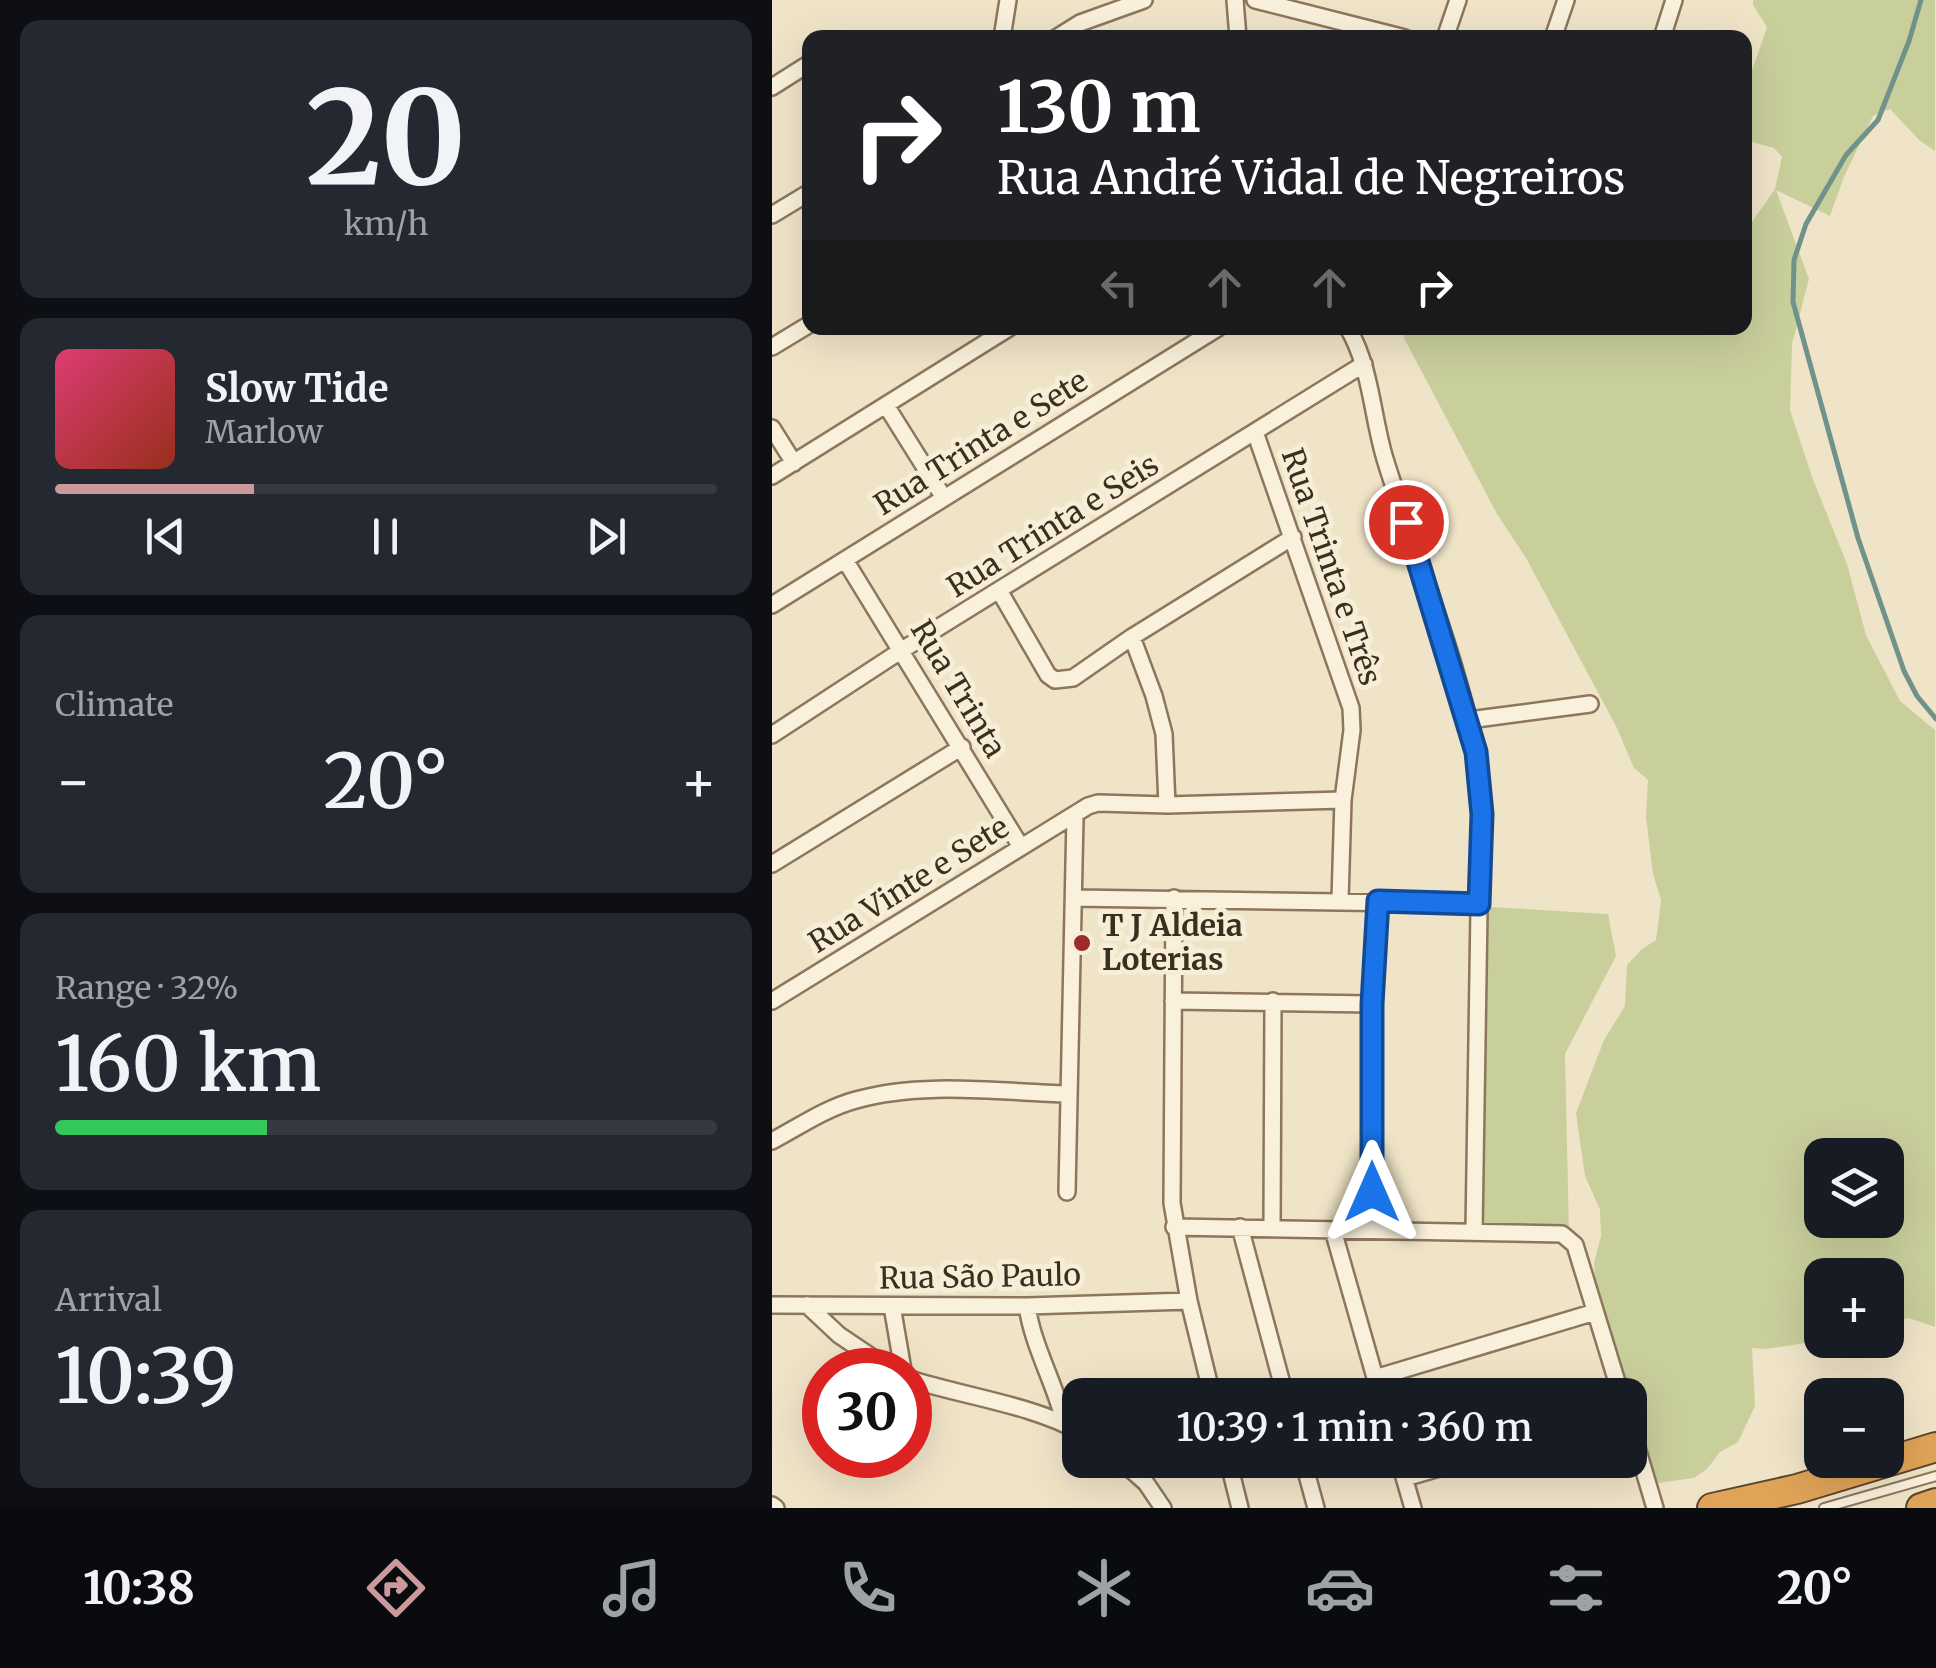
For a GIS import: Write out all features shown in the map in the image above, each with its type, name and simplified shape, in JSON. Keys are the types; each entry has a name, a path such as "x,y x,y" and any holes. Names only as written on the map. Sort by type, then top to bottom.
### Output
{"highway":[{"path":"1712,1508 1797,1489 1936,1447"},
{"path":"1920,1508 1936,1504"}],"street":[{"path":"1003,30 1008,0"},
{"path":"1069,30 1144,0"},
{"path":"1236,0 1238,30"},
{"path":"1255,0 1373,30"},
{"path":"1448,30 1458,0"},
{"path":"1556,30 1566,0"},
{"path":"1665,30 1674,0"},
{"path":"772,87 802,68"},
{"path":"772,214 802,197"},
{"path":"772,347 802,329"},
{"path":"772,476 997,335"},
{"name":"Rua Trinta e Sete","path":"772,604 1207,335"},
{"path":"1351,335 1364,364 1385,458 1468,720 1481,781 1474,1232"},
{"name":"Rua Trinta e Seis","path":"772,736 902,650 1364,364"},
{"path":"887,407 944,498"},
{"path":"772,428 794,463"},
{"name":"Rua Trinta e Três","path":"1256,432 1350,708 1352,730 1343,800 1340,900"},
{"path":"1000,592 1048,675 1054,680 1073,678 1293,537"},
{"name":"Rua Trinta","path":"846,560 1022,847"},
{"path":"1132,637 1164,734 1167,806"},
{"path":"1468,720 1590,704"},
{"path":"772,864 962,747"},
{"name":"Rua Vinte e Sete","path":"772,1002 1098,803 1167,806 1343,800"},
{"path":"1067,1192 1075,816"},
{"path":"1074,898 1479,904"},
{"path":"1174,898 1170,1162 1174,1227 1208,1378"},
{"path":"1372,1230 1372,1004 1378,901"},
{"path":"1272,1228 1274,1000"},
{"path":"1173,1001 1372,1004"},
{"path":"772,1141 840,1106 886,1093 952,1090 1067,1094"},
{"path":"1174,1227 1562,1234 1575,1245 1615,1378"},
{"path":"1240,1227 1281,1378"},
{"path":"1332,1230 1375,1378 1595,1312"},
{"name":"Rua São Paulo","path":"772,1305 1026,1306 1189,1301"},
{"path":"808,1305 859,1348"},
{"path":"892,1306 899,1348"},
{"path":"1026,1306 1030,1326 1062,1404"},
{"path":"932,1387 1062,1425"},
{"path":"1140,1478 1163,1508"},
{"path":"1232,1478 1240,1508"},
{"path":"1308,1478 1316,1508"},
{"path":"1405,1478 1412,1508"},
{"path":"1646,1478 1655,1508"}],"lane":[{"path":"1824,1508 1936,1476"}],"green space":[{"path":"1753,0 1935,0 1935,151 1890,109 1873,116 1830,216 1776,190 1809,279 1792,344 1790,410 1847,564 1866,635 1900,701 1935,730 1935,1327 1904,1319 1904,1258 1804,1258 1804,1343 1752,1348 1755,1406 1738,1442 1720,1452 1694,1478 1651,1484 1647,1463 1647,1378 1625,1378 1595,1281 1600,1210 1585,1176 1576,1113 1604,1040 1625,1006 1627,965 1656,940 1661,900 1653,874 1646,817 1648,780 1634,768 1617,728 1526,558 1497,514 1404,335 1752,335 1752,222 1775,189 1782,157 1774,148 1752,142 1752,70 1767,27"},
{"path":"1475,906 1608,914 1616,956 1565,1054 1569,1235 1469,1235"}],"waterway":[{"path":"1921,0 1878,120 1846,155 1806,224 1794,260 1793,302 1858,538 1904,671 1917,696 1936,719"}],"place":[{"name":"T J Aldeia Loterias","path":"1082,943"}],"route":[{"path":"1372,1192 1372,1004 1378,901 1479,904 1482,814 1476,752 1406,522"}]}
